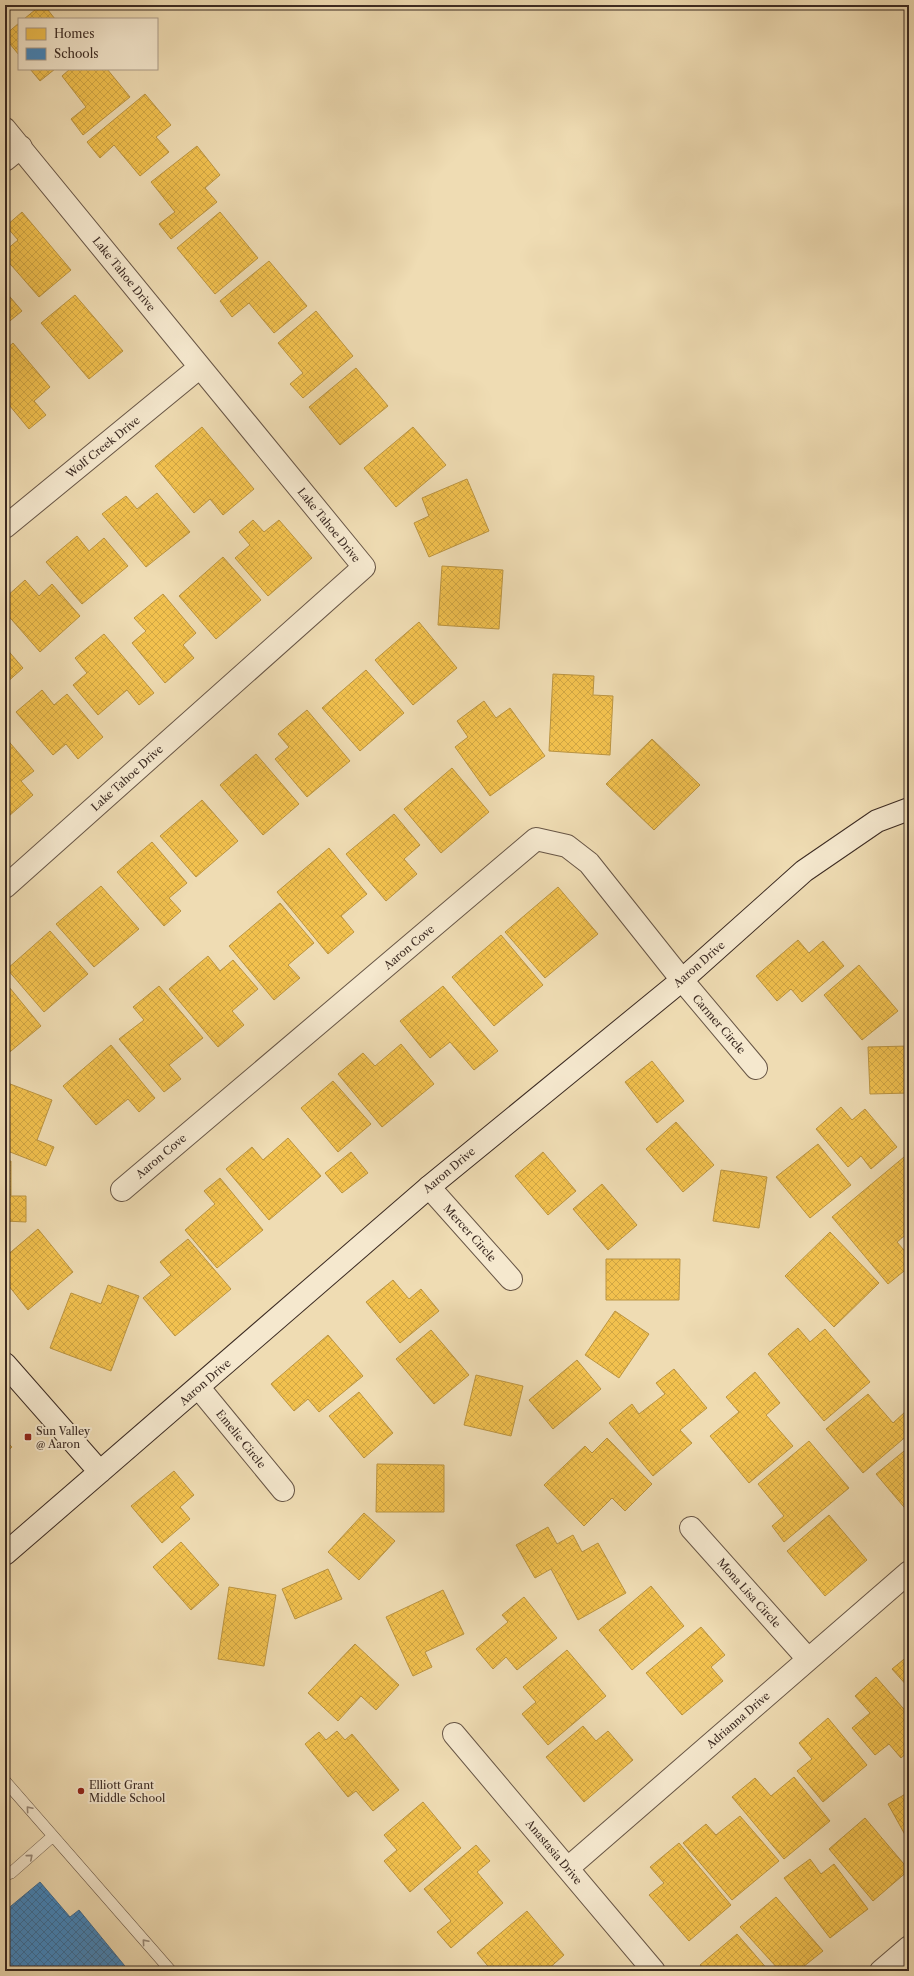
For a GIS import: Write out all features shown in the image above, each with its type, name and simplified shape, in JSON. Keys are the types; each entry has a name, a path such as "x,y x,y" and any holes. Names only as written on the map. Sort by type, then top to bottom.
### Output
{"street":[{"name":"Lake Tahoe Drive","path":"5,129 13,154 200,367 364,568 5,887"},
{"name":"Wolf Creek Drive","path":"5,527 200,367"},
{"name":"Aaron Drive","path":"5,1554 199,1388 429,1187 682,980 804,871 878,821 909,809"},
{"name":"Aaron Cove","path":"122,1190 536,839 566,846 589,863 682,980"},
{"name":"Carmer Circle","path":"682,980 756,1068"},
{"name":"Mercer Circle","path":"429,1187 511,1279"},
{"path":"5,1364 100,1472"},
{"name":"Emelie Circle","path":"199,1388 283,1490"},
{"name":"Mona Lisa Circle","path":"690,1528 808,1659"},
{"name":"Adrianna Drive","path":"568,1868 909,1572"},
{"name":"Anastasia Drive","path":"454,1734 654,1971"},
{"path":"881,1971 909,1947"}],"lane":[{"path":"5,1781 171,1971"},
{"path":"5,1875 11,1873 54,1836"}],"building: Homes":[{"path":"41,5 44,5 54,18 25,18"},
{"path":"18,24 18,54 5,38 5,35"},
{"path":"31,70 54,70 40,81"},
{"path":"69,70 108,70 130,97 83,135 71,119 86,107 62,76"},
{"path":"145,94 171,125 156,137 169,152 140,176 114,145 100,158 87,142"},
{"path":"197,146 220,175 205,188 217,202 171,239 159,224 175,212 151,182"},
{"path":"22,212 71,270 39,297 5,258 5,251 18,240 6,226"},
{"path":"220,212 258,258 215,294 177,248"},
{"path":"269,261 307,306 274,333 249,303 232,317 220,301"},
{"path":"5,291 22,311 5,325"},
{"path":"75,295 123,351 89,379 41,323"},
{"path":"316,311 353,356 303,398 290,384 303,373 278,343"},
{"path":"13,343 50,387 34,401 46,415 29,429 5,400 5,350"},
{"path":"356,368 388,406 340,445 309,407"},
{"path":"202,427 254,489 223,515 210,499 194,513 155,466"},
{"path":"413,427 446,465 396,507 364,468"},
{"path":"467,479 489,531 429,557 414,523 429,516 422,498"},
{"path":"157,493 190,532 146,567 102,514 126,496 137,509"},
{"path":"253,520 264,532 279,520 312,558 268,596 235,558 250,545 239,532"},
{"path":"77,536 89,551 104,538 128,566 82,604 46,562"},
{"path":"223,557 261,600 216,639 179,596"},
{"path":"442,566 503,570 499,629 438,625"},
{"path":"25,580 39,596 52,584 80,616 40,652 5,612 5,598"},
{"path":"163,594 196,633 183,645 194,658 165,683 132,643 146,631 134,618"},
{"path":"419,622 457,668 413,705 375,660"},
{"path":"104,634 154,693 139,705 127,690 98,715 73,685 87,673 75,658"},
{"path":"5,647 23,668 5,684"},
{"path":"366,670 404,713 360,751 322,708"},
{"path":"553,674 594,676 593,695 613,696 610,755 549,751"},
{"path":"42,690 54,705 67,694 103,737 78,759 66,744 53,755 16,712"},
{"path":"484,701 496,718 510,708 545,756 490,796 455,747 468,737 457,721"},
{"path":"307,710 350,761 307,797 275,759 289,747 278,734"},
{"path":"5,737 34,771 21,781 33,795 9,816 5,811"},
{"path":"652,739 700,785 654,830 606,784"},
{"path":"256,754 299,804 263,835 220,785"},
{"path":"452,768 489,812 441,853 404,809"},
{"path":"202,800 238,841 196,877 160,836"},
{"path":"394,814 420,845 404,859 417,874 386,901 346,854"},
{"path":"152,842 187,883 169,898 181,911 164,926 117,872"},
{"path":"329,848 367,894 341,916 354,932 328,954 277,892"},
{"path":"101,886 139,929 94,967 56,924"},
{"path":"558,887 598,934 545,978 505,932"},
{"path":"280,903 314,943 288,965 300,978 274,1000 229,946"},
{"path":"50,931 88,974 44,1012 7,969"},
{"path":"501,935 543,985 494,1026 452,977"},
{"path":"798,940 809,953 823,941 844,966 802,1002 791,989 777,1001 756,976"},
{"path":"208,956 220,971 233,960 258,989 232,1011 244,1025 218,1047 169,989"},
{"path":"859,965 898,1011 862,1040 824,995"},
{"path":"5,982 41,1026 5,1056"},
{"path":"159,986 203,1038 169,1065 181,1079 164,1092 119,1039 144,1020 133,1007"},
{"path":"443,986 498,1051 474,1070 450,1042 430,1058 400,1021"},
{"path":"401,1044 434,1084 382,1127 338,1074 363,1053 375,1066"},
{"path":"111,1045 155,1098 139,1112 128,1099 96,1125 63,1086"},
{"path":"909,1046 909,1093 870,1094 868,1047"},
{"path":"652,1061 684,1101 657,1123 625,1082"},
{"path":"333,1081 371,1124 338,1152 301,1108"},
{"path":"5,1082 52,1100 37,1140 54,1147 46,1166 5,1150"},
{"path":"841,1107 852,1120 865,1109 897,1147 871,1169 861,1156 848,1167 816,1129"},
{"path":"676,1122 714,1165 683,1192 646,1149"},
{"path":"288,1138 321,1176 269,1220 226,1169 252,1147 263,1160"},
{"path":"818,1144 851,1185 810,1218 776,1177"},
{"path":"351,1152 368,1173 342,1193 325,1173"},
{"path":"543,1152 576,1191 548,1215 515,1176"},
{"path":"904,1157 909,1164 909,1232 897,1242 909,1256 909,1267 888,1284 832,1217"},
{"path":"5,1161 11,1161 11,1196 26,1196 26,1222 5,1221"},
{"path":"721,1170 767,1177 759,1228 713,1221"},
{"path":"220,1178 263,1230 217,1268 185,1230 215,1204 204,1191"},
{"path":"602,1184 637,1225 608,1250 573,1209"},
{"path":"38,1229 73,1272 28,1310 5,1281 5,1257"},
{"path":"830,1232 879,1283 834,1327 785,1276"},
{"path":"188,1239 231,1289 175,1336 143,1298 171,1275 160,1262"},
{"path":"606,1259 680,1259 679,1300 606,1300"},
{"path":"393,1280 409,1299 421,1289 439,1311 400,1343 366,1302"},
{"path":"108,1285 139,1296 111,1371 50,1348 71,1293 101,1304"},
{"path":"615,1311 649,1334 619,1378 585,1355"},
{"path":"798,1328 810,1342 825,1329 870,1382 824,1421 768,1354"},
{"path":"431,1330 469,1375 434,1404 396,1359"},
{"path":"328,1335 363,1376 319,1412 308,1399 294,1411 271,1384"},
{"path":"577,1360 601,1389 553,1429 529,1400"},
{"path":"674,1369 707,1408 680,1430 692,1443 653,1476 609,1423 632,1404 639,1414 665,1394 656,1383"},
{"path":"755,1372 780,1403 766,1415 793,1446 749,1483 710,1436 739,1412 726,1397"},
{"path":"476,1375 523,1386 511,1436 464,1425"},
{"path":"359,1392 393,1433 364,1458 329,1416"},
{"path":"868,1394 893,1423 906,1411 909,1415 909,1434 863,1473 826,1429"},
{"path":"607,1438 652,1484 625,1511 612,1498 584,1526 544,1485 585,1446 592,1453"},
{"path":"5,1440 12,1447 5,1453"},
{"path":"809,1441 849,1488 784,1542 772,1526 784,1516 758,1484"},
{"path":"909,1447 909,1513 876,1474"},
{"path":"377,1464 444,1465 444,1512 376,1512"},
{"path":"174,1471 194,1495 180,1507 190,1519 162,1543 131,1506"},
{"path":"364,1513 395,1541 359,1580 328,1552"},
{"path":"829,1515 867,1560 825,1596 787,1551"},
{"path":"548,1527 557,1544 573,1535 582,1552 598,1543 626,1593 578,1620 551,1569 535,1578 516,1545"},
{"path":"181,1542 219,1585 191,1610 153,1567"},
{"path":"328,1569 342,1599 295,1619 282,1589"},
{"path":"651,1586 684,1626 632,1670 599,1630"},
{"path":"229,1587 276,1595 264,1666 218,1659"},
{"path":"443,1590 464,1634 425,1652 432,1667 413,1676 386,1617"},
{"path":"524,1597 557,1638 517,1670 506,1657 493,1669 476,1649 508,1622 502,1615"},
{"path":"701,1627 725,1655 711,1667 723,1681 682,1715 646,1673"},
{"path":"355,1644 399,1685 376,1710 361,1696 338,1721 308,1693"},
{"path":"567,1650 606,1696 548,1745 522,1714 536,1702 523,1687"},
{"path":"909,1655 909,1688 892,1669"},
{"path":"876,1677 909,1715 909,1751 901,1758 889,1744 875,1755 852,1728 870,1713 855,1696"},
{"path":"828,1718 867,1765 823,1802 797,1771 812,1759 799,1743"},
{"path":"583,1726 596,1741 608,1731 633,1760 584,1802 546,1757"},
{"path":"337,1731 345,1740 352,1734 399,1790 373,1811 356,1791 348,1797 305,1744 319,1732 326,1740"},
{"path":"794,1777 830,1821 784,1859 732,1797 755,1778 771,1796"},
{"path":"909,1792 909,1842 888,1804"},
{"path":"423,1802 461,1848 410,1892 384,1861 397,1850 384,1835"},
{"path":"740,1816 779,1861 732,1900 683,1843 706,1824 716,1835"},
{"path":"865,1818 909,1870 873,1901 829,1849"},
{"path":"679,1843 731,1905 689,1941 649,1895 664,1883 650,1867"},
{"path":"476,1845 490,1861 477,1872 503,1903 451,1948 437,1932 451,1921 424,1889"},
{"path":"810,1859 821,1874 834,1864 868,1909 830,1938 784,1878"},
{"path":"776,1897 823,1951 798,1971 780,1971 740,1927"},
{"path":"527,1911 564,1955 546,1971 492,1971 477,1953"},
{"path":"737,1934 769,1971 705,1971 700,1965"}],"building: Schools":[{"path":"40,1882 70,1917 79,1910 129,1971 5,1971 5,1911"}],"place":[{"name":"Sun Valley @ Aaron","path":"28,1437"},
{"name":"Elliott Grant Middle School","path":"81,1791"}]}
